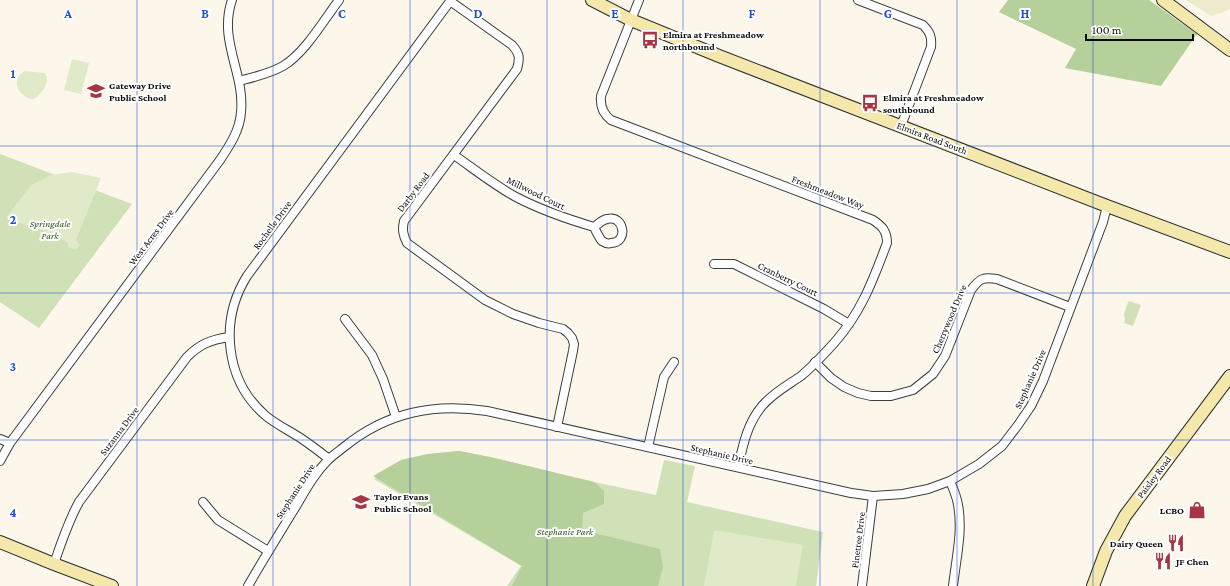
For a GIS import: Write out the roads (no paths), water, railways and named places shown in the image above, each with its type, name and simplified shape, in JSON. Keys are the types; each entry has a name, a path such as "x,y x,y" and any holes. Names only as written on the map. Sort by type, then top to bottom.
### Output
{"street":[{"name":"West Acres Drive","path":"0,461 10,443 216,166 230,144 237,130 241,113 239,80 228,37 227,19 232,0"},
{"path":"239,80 264,75 283,66 299,53 339,0"},
{"name":"Elmira Road South","path":"592,0 631,20 718,56 1230,252"},
{"name":"Freshmeadow Way","path":"639,0 602,96 602,108 607,117 611,120 873,220 881,225 886,231 888,237 888,242 870,289 859,310 836,341 815,362 801,375 770,397 763,405 746,434 738,467"},
{"path":"858,0 923,25 928,30 932,38 931,47 901,126"},
{"path":"1163,0 1230,50"},
{"name":"Darby Road","path":"451,1 512,45 518,52 519,60 517,69 404,221 402,230 403,236 407,243 485,300 514,314 539,323 563,329 568,333 574,344 557,427"},
{"name":"Rochelle Drive","path":"329,459 273,422 254,404 246,392 238,377 230,349 230,324 234,305 242,284 247,276 451,1"},
{"name":"Millwood Court","path":"454,155 497,186 515,196 554,214 594,227"},
{"name":"Stephanie Drive","path":"248,586 312,479 329,459 363,433 396,416 432,409 463,408 487,411 851,493 873,496 903,494 928,489 950,481 979,464 1002,446 1031,406 1103,222 1107,206"},
{"name":"Cranberry Court","path":"714,264 734,264 824,309 849,324"},
{"name":"Cherrywood Drive","path":"815,362 831,378 844,387 858,393 871,396 891,396 913,390 933,374 945,356 971,290 978,281 986,278 997,279 1070,308"},
{"path":"345,319 372,355 383,379 396,416"},
{"name":"Suzanna Drive","path":"54,564 70,520 79,502 187,357 195,349 204,344 229,337"},
{"path":"648,447 664,377 674,362"},
{"name":"Paisley Road","path":"1093,586 1106,552 1125,516 1230,376"},
{"path":"0,439 10,443"},
{"path":"950,481 958,503 960,516 960,531 953,586"},
{"name":"Pinetree Drive","path":"862,586 873,496"},
{"path":"203,502 218,520 268,551"},
{"path":"0,542 112,586"}],"place":[{"name":"Elmira at Freshmeadow northbound","path":"650,40"},
{"name":"Gateway Drive Public School","path":"96,91"},
{"name":"Elmira at Freshmeadow southbound","path":"870,103"},
{"name":"Taylor Evans Public School","path":"361,502"},
{"name":"LCBO","path":"1197,510"},
{"name":"Dairy Queen","path":"1176,543"},
{"name":"JF Chen","path":"1163,561"}],"park label":[{"name":"Springdale Park","path":"50,228"},
{"name":"Stephanie Park","path":"565,531"}]}
